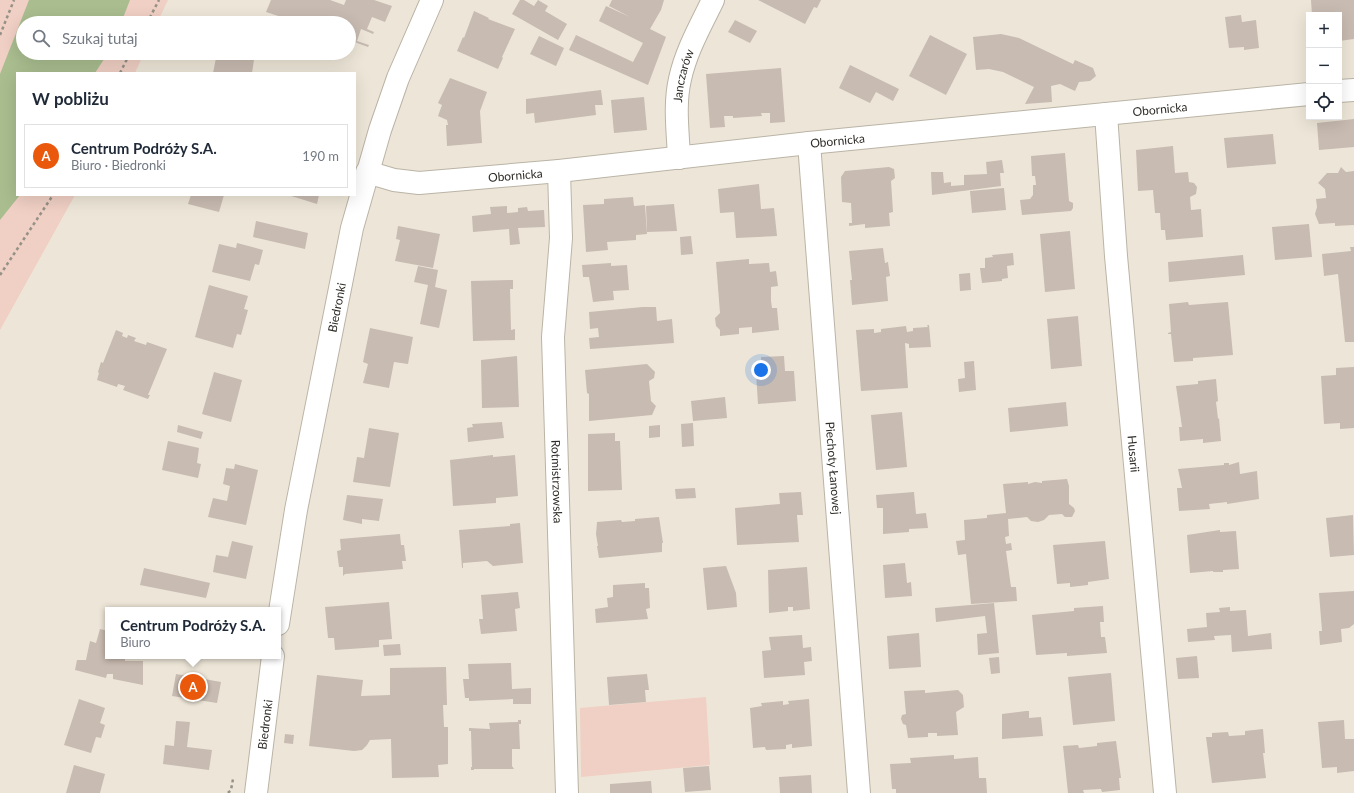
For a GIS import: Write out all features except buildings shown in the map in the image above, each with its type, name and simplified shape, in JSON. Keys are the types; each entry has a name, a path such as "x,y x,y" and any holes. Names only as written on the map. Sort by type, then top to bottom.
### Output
{"street":[{"name":"Biedronki","path":"281,607 315,405 352,228 367,172 398,78 432,0"},
{"name":"Janczarów","path":"679,158 677,102 680,80 687,55 713,0"},
{"path":"1342,91 1354,90"},
{"name":"Obornicka","path":"367,172 394,180 419,183 559,171 809,143 1306,94"},
{"name":"Husarii","path":"1106,114 1116,256 1165,793"},
{"name":"Piechoty Łanowej","path":"809,143 859,793"},
{"name":"Rotmistrzowska","path":"559,171 561,238 553,337 567,793"},
{"name":"Biedronki","path":"256,793 273,659"}],"path":[{"path":"0,35 14,0"},
{"path":"151,16 159,0"},
{"path":"120,72 126,60"},
{"path":"0,275 52,196"}],"shaded area":[{"path":"0,0 168,0 160,16 16,16 16,60 141,60 135,72 16,72 16,196 74,196 0,330"},
{"path":"29,0 130,0 124,16 23,16"},
{"path":"16,33 16,60 103,60 96,72 16,72 16,196 19,196 0,220 0,74"},
{"path":"706,697 710,765 581,777 580,708"}],"place":[{"name":"Centrum Podróży S.A.","path":"193,687"}]}
